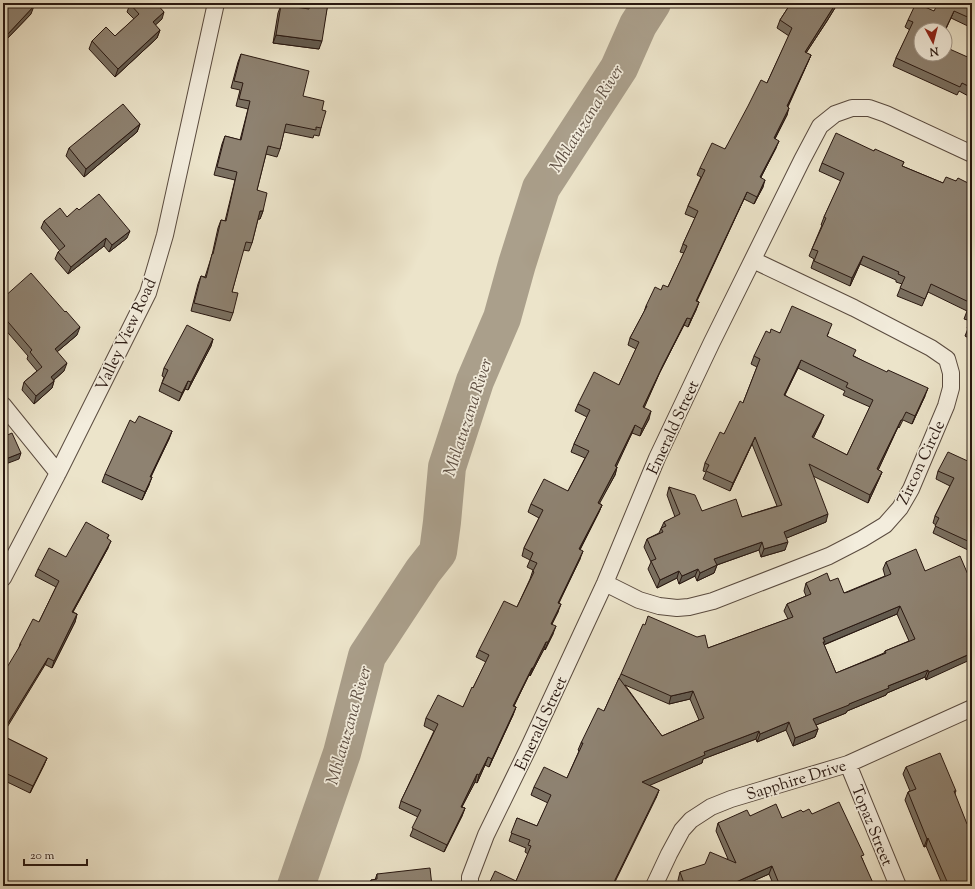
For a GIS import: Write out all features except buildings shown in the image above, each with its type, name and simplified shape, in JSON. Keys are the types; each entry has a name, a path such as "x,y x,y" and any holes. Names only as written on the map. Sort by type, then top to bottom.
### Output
{"street":[{"name":"Valley View Road","path":"3,578 58,473 148,293 165,235 216,3"},
{"name":"Emerald Street","path":"470,886 470,877 486,835 528,749 605,583 657,458 710,344 820,126 835,114 852,108 869,108 886,114 972,154"},
{"name":"Zircon Circle","path":"605,583 640,600 659,606 677,608 689,607 713,600 829,556 862,539 885,525 900,508 911,489 946,406 951,388 951,373 947,360 931,348 854,308 753,260"},
{"path":"3,405 58,473"},
{"name":"Sapphire Drive","path":"654,886 682,830 691,820 711,807 731,799 848,764 972,708"},
{"name":"Topaz Street","path":"848,764 898,886"}],"waterway":[{"name":"Mhlatuzana River","path":"296,886 342,753 367,656 423,571 438,552 447,467 475,381 502,318 541,188 619,68 638,25 652,3"}]}
